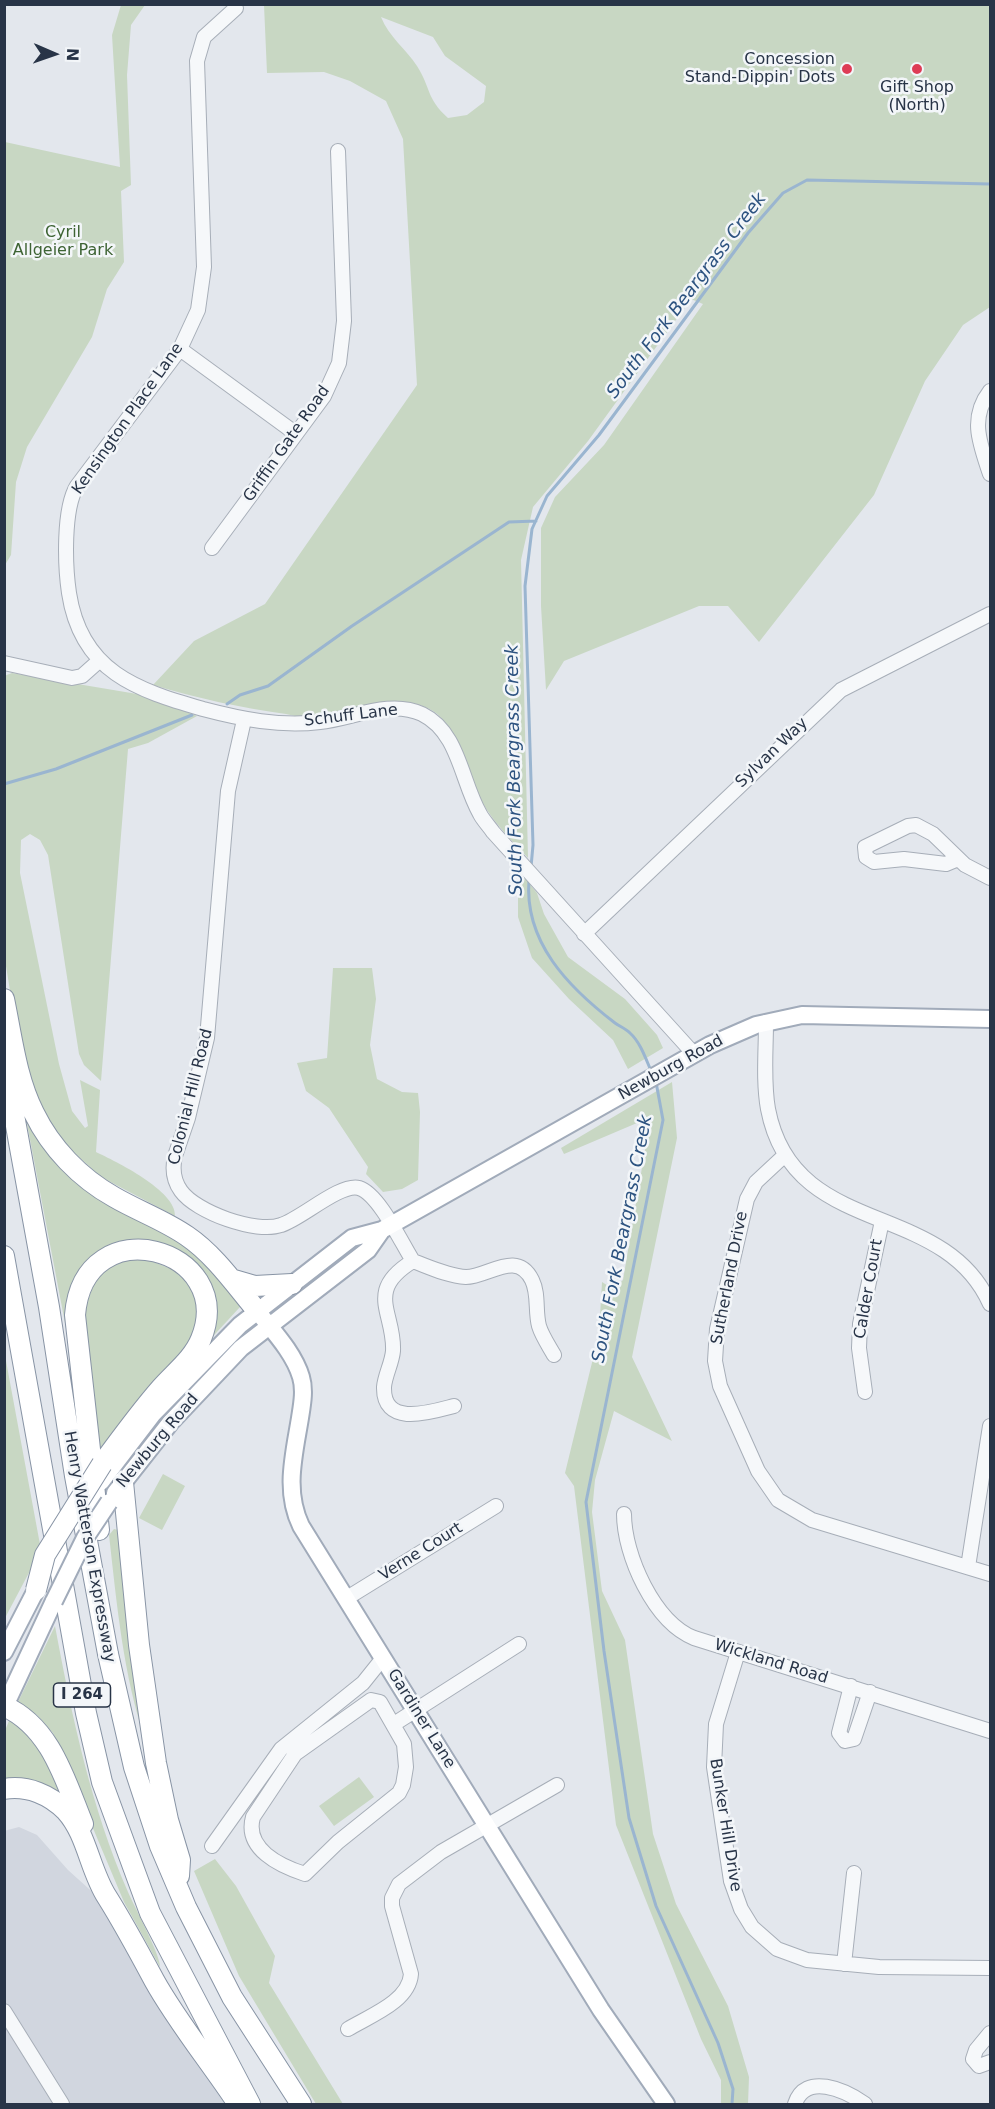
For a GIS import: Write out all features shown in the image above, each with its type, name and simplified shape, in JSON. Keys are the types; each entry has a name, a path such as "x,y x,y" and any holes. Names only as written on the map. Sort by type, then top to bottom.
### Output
{"highway":[{"path":"4,999 22,1084 34,1114 51,1141 87,1178 114,1197 187,1236 231,1279 264,1320"},
{"name":"Henry Watterson Expressway","path":"4,1060 93,1576 117,1702 134,1767 160,1846 178,1891 232,1997 301,2104"},
{"path":"36,1590 45,1555 102,1473 160,1389 192,1355 204,1328 204,1298 195,1277 179,1261 158,1251 134,1249 104,1259 86,1276 76,1303 81,1371 100,1523 93,1576"},
{"name":"Henry Watterson Expressway","path":"4,1256 86,1713 102,1782 161,1937 250,2104"},
{"path":"231,1279 255,1286 292,1284"},
{"path":"123,1482 139,1645 156,1763 168,1820 180,1860 178,1891"},
{"path":"5,1706 18,1712 36,1727 46,1741 72,1797 119,1913 154,1979 239,2104"},
{"path":"4,1789 19,1788 47,1796 68,1813 106,1896 119,1913"}],"main road":[{"name":"Newburg Road","path":"5,1706 85,1538 123,1482 170,1424 241,1348 292,1284 352,1238 387,1227 668,1068 738,1032 766,1022 813,1014 990,1019"},
{"name":"Newburg Road","path":"102,1473 153,1414 214,1350 264,1320 368,1250 387,1227"},
{"name":"Gardiner Lane","path":"264,1320 293,1358 302,1381 302,1405 291,1474 292,1502 301,1526 602,2010 666,2104"},
{"path":"4,1652 36,1590"}],"street":[{"name":"Kensington Place Lane","path":"100,660 79,628 70,598 67,571 69,506 77,486 180,349 198,310 204,281 197,61 204,37 236,8"},
{"name":"Griffin Gate Road","path":"212,548 324,396 342,349 344,321 338,151"},
{"path":"180,349 295,433"},
{"path":"990,391 983,402 977,429 990,474"},
{"name":"Sylvan Way","path":"584,934 841,690 990,614"},
{"path":"4,663 72,678 82,676 100,660"},
{"name":"Schuff Lane","path":"100,660 137,688 244,720 318,723 395,709 422,714 442,729 480,814 539,885 694,1054"},
{"name":"Colonial Hill Road","path":"244,720 228,791 209,1025 199,1078 173,1165 176,1182 185,1196 196,1204 242,1224 266,1228 291,1221 344,1190 359,1188 371,1195 387,1227"},
{"path":"958,859 946,864 904,859 874,862 866,857 865,847 908,826 916,825 933,834 958,859 978,873 990,878"},
{"path":"766,1022 768,1110 785,1155 823,1194 932,1242 955,1256 972,1274 990,1304"},
{"name":"Sutherland Drive","path":"785,1155 756,1182 743,1209 717,1329 715,1361 720,1386 764,1483 783,1504 812,1520 990,1574"},
{"name":"Calder Court","path":"864,1392 859,1348 860,1324 882,1221"},
{"path":"387,1227 413,1262 464,1277 507,1265 521,1268 532,1280 540,1327 554,1355"},
{"path":"413,1262 405,1266 388,1286 384,1299 393,1348 385,1381 385,1395 392,1408 406,1415 414,1416 454,1406"},
{"path":"968,1567 990,1426"},
{"name":"Verne Court","path":"347,1598 496,1506"},
{"name":"Wickland Road","path":"624,1514 625,1537 630,1551 662,1614 686,1635 990,1731"},
{"path":"394,1724 519,1644"},
{"name":"Bunker Hill Drive","path":"738,1652 721,1705 713,1753 717,1791 736,1898 752,1927 777,1949 798,1958 844,1964 990,1968"},
{"path":"212,1846 281,1749 363,1683 383,1658"},
{"path":"851,1686 839,1733 845,1741 854,1738 858,1731 870,1692"},
{"path":"371,1700 380,1702 394,1724 406,1755 404,1781 399,1793 338,1842 305,1874 285,1868 264,1853 253,1839 251,1825 253,1818 295,1754 371,1700"},
{"path":"348,2029 396,2000 411,1980 392,1906 392,1898 399,1884 441,1852 488,1827 557,1785"},
{"path":"844,1964 854,1873"},
{"path":"4,2011 63,2104"},
{"path":"990,2033 976,2050 973,2059 979,2066 990,2062"},
{"path":"795,2104 802,2090 807,2087 825,2086 850,2094 865,2104"}],"shaded area":[{"path":"19,1827 37,1835 68,1870 98,1897 227,2104 5,2104 4,1831"}],"green space":[{"name":"Cyril Allgeier Park","path":"121,5 145,5 131,25 127,75 131,185 121,191 124,262 107,289 92,337 27,447 16,482 11,555 5,565 5,142 120,167 112,35"},
{"path":"264,5 990,5 990,307 963,325 925,381 874,495 759,642 728,606 699,606 564,661 546,690 541,606 541,528 555,497 604,445 703,304 691,299 588,441 533,507 521,560 528,858 487,810 477,792 456,740 442,718 433,711 405,702 376,705 332,717 310,719 219,702 153,685 194,641 265,604 417,385 403,139 386,101 350,81 324,72 267,73","holes":["381,17 433,37 445,56 486,86 484,102 467,115 448,118 441,111 432,99 417,66 388,31"]},
{"path":"12,673 143,695 197,716 148,743 128,749 101,1081 84,1065 79,1054 48,855 40,840 30,834 21,840 20,873 59,1064 72,1111 85,1128 88,1126 80,1080 100,1090 96,1152 156,1187 173,1206 175,1216 101,1177 60,1140 36,1100 17,1033 5,960 4,676"},
{"path":"518,870 537,893 544,914 568,957 625,999 657,1035 663,1048 628,1069 613,1040 569,999 532,958 518,917"},
{"path":"333,968 372,968 376,999 370,1045 377,1079 402,1092 418,1093 420,1112 418,1180 402,1189 383,1192 366,1174 368,1167 329,1108 306,1091 297,1063 327,1058"},
{"path":"672,1082 677,1138 632,1357 672,1441 614,1411 595,1480 592,1512 602,1591 625,1640 653,1834 676,1904 728,2006 749,2077 748,2104 721,2104 721,2080 701,2039 616,1825 574,1486 565,1473 599,1334 602,1282 613,1289 623,1280 649,1126 644,1120 564,1154 561,1148"},
{"path":"24,1108 44,1140 197,1252 238,1301 240,1307 204,1346 208,1334 185,1259 95,1260 73,1365"},
{"path":"136,1255 184,1274 198,1300 195,1336 100,1454 81,1321 97,1274"},
{"path":"4,1350 41,1550 5,1618 4,1618"},
{"path":"163,1474 185,1486 162,1530 139,1518"},
{"path":"114,1529 118,1530 146,1742 126,1666 122,1640 109,1535"},
{"path":"55,1626 76,1728 103,1827 128,1892 152,1942 160,1967 124,1902 53,1733 37,1715 18,1702"},
{"path":"11,1716 28,1726 66,1800 5,1783 4,1733"},
{"path":"359,1777 374,1797 334,1826 319,1806"},
{"path":"215,1859 236,1886 275,1956 269,1983 343,2104 316,2104 239,1976 194,1871"}],"waterway":[{"name":"South Fork Beargrass Creek","path":"531,867 533,845 525,586 532,529 547,496 599,435 748,233 783,193 807,180 990,184"},
{"path":"227,704 240,695 268,686 352,626 509,522 536,521"},
{"path":"4,784 56,769 192,715"},
{"name":"South Fork Beargrass Creek","path":"529,880 529,902 534,923 552,961 581,994 634,1037 652,1073"},
{"name":"South Fork Beargrass Creek","path":"656,1082 663,1120 586,1502 604,1651 629,1818 656,1906 718,2043 733,2089 732,2104"}],"place":[{"name":"Concession Stand-Dippin' Dots","path":"847,69"},
{"name":"Gift Shop (North)","path":"917,69"}]}
